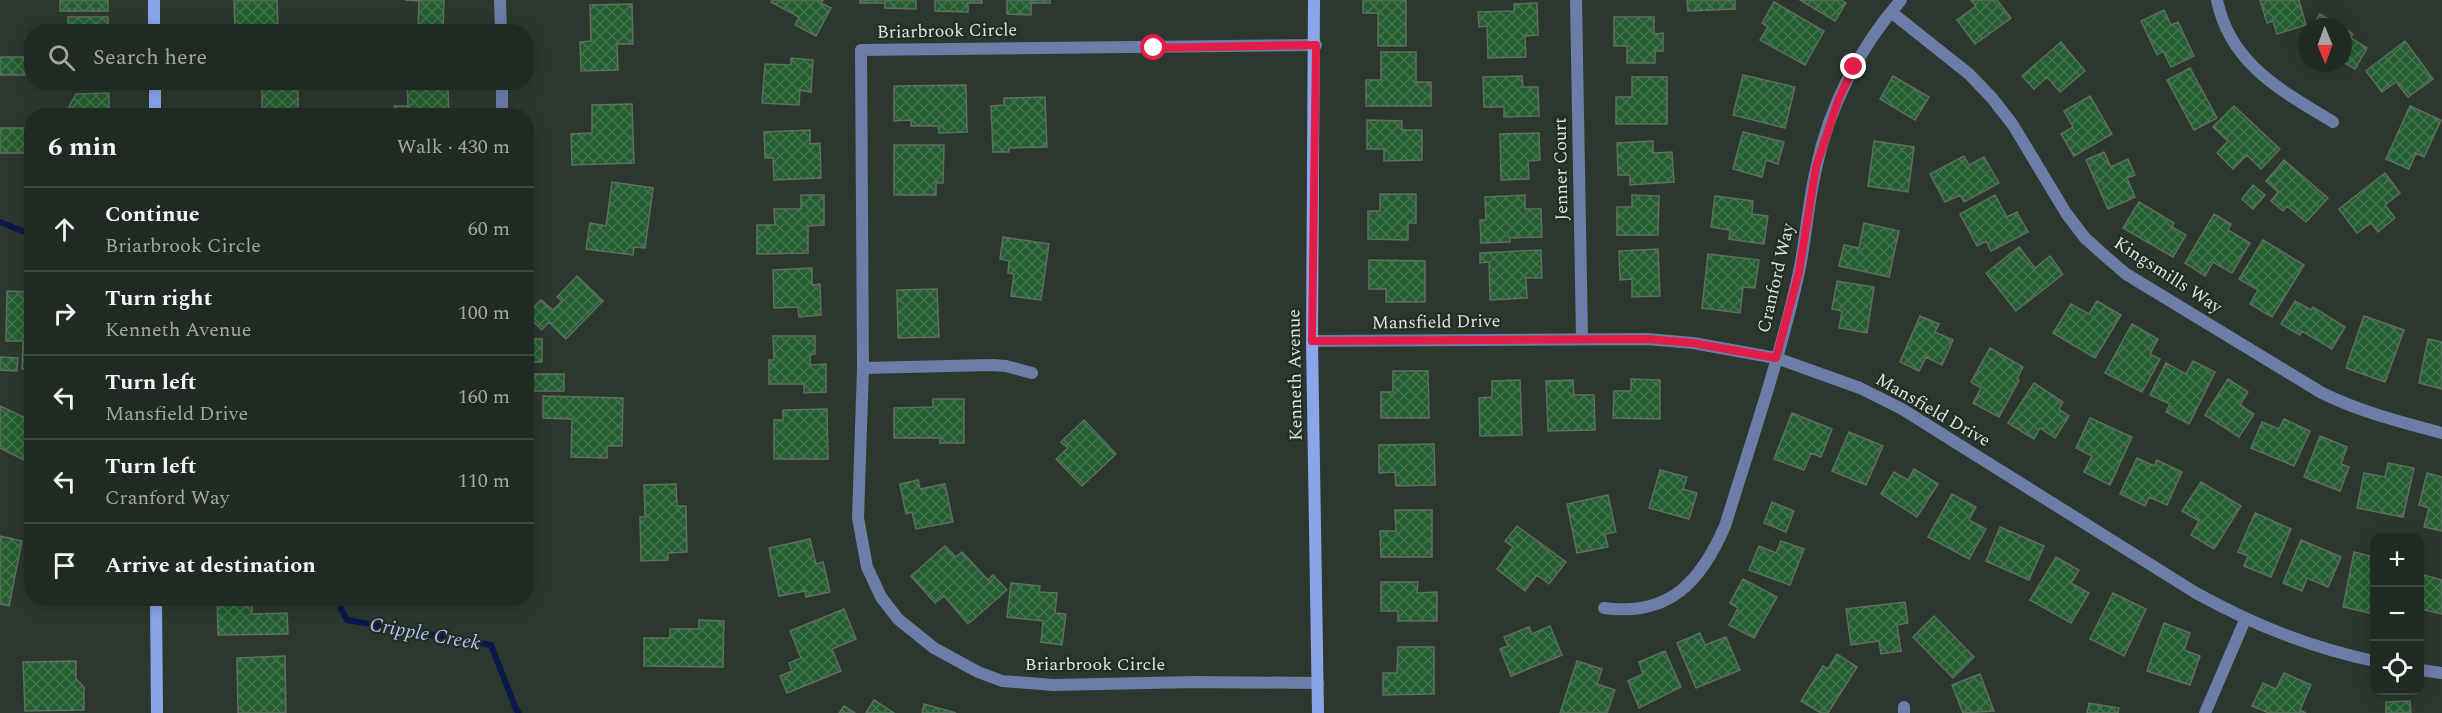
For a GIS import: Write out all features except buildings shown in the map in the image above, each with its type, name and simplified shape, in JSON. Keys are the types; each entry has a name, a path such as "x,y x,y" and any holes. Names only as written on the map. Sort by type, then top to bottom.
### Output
{"main road":[{"path":"154,0 154,24"},
{"name":"Kenneth Avenue","path":"1314,0 1316,45 1312,341 1318,713"},
{"path":"155,90 155,108"},
{"path":"156,606 157,713"}],"street":[{"path":"500,0 501,24"},
{"name":"Jenner Court","path":"1576,0 1582,338"},
{"name":"Cranford Way","path":"1604,608 1633,610 1661,603 1685,588 1710,558 1725,526 1776,358 1799,272 1816,167 1827,132 1854,67 1870,38 1901,0"},
{"path":"2217,0 2232,38 2244,57 2259,74 2333,122"},
{"name":"Kingsmills Way","path":"1891,12 1969,74 1992,98 2013,125 2066,213 2085,238 2127,274 2322,393 2350,407 2380,417 2442,433"},
{"name":"Briarbrook Circle","path":"1316,45 861,50 863,368 858,518 867,567 881,597 892,611 918,637 934,648 978,672 1002,681 1053,685 1194,682 1318,683"},
{"path":"501,90 502,108"},
{"name":"Mansfield Drive","path":"1312,341 1647,339 1693,343 1776,358 1832,376 1902,409 2196,593 2245,620 2285,637 2370,660"},
{"path":"863,368 992,365 1032,373"},
{"path":"2205,713 2245,620"},
{"path":"2424,671 2442,673"}],"waterway":[{"name":"Cripple Creek","path":"0,222 24,232"},
{"name":"Cripple Creek","path":"340,606 347,620 491,645 519,713"}],"route":[{"path":"1154,48 1316,45 1312,341 1647,339 1693,343 1776,358 1799,272 1816,167 1839,98 1854,67"}]}
